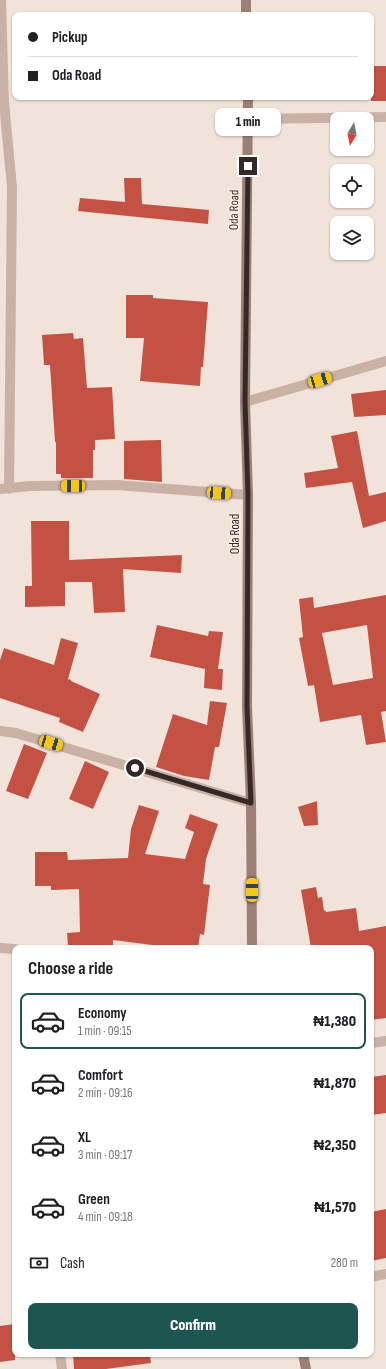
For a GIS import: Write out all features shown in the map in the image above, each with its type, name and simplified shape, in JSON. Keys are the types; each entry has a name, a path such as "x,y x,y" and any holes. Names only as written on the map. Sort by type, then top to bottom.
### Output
{"street":[{"path":"1,0 4,103 12,187 4,489 30,486 116,485 248,495"},
{"path":"246,0 246,12"},
{"name":"Oda Road","path":"248,100 245,402 248,495 247,707 251,803 252,945"},
{"path":"248,119 386,117"},
{"path":"245,402 386,361"},
{"path":"0,731 16,733 251,803"},
{"path":"0,948 12,949"},
{"path":"374,1043 386,1041"},
{"path":"374,1276 386,1274"},
{"path":"60,1357 62,1369"},
{"path":"304,1357 306,1369"}],"building":[{"path":"374,66 386,66 386,101 371,101 374,100"},
{"path":"124,178 141,178 142,204 209,210 208,224 78,211 80,198 125,202"},
{"path":"126,295 153,295 153,298 208,302 200,386 140,381 144,338 126,338"},
{"path":"73,333 74,339 83,338 87,388 112,387 115,439 95,440 95,450 93,450 93,478 61,478 61,474 56,474 56,442 50,365 44,365 42,335"},
{"path":"386,390 386,415 354,417 351,394"},
{"path":"357,431 369,496 386,492 386,521 363,528 352,482 306,488 304,473 338,468 331,436"},
{"path":"161,440 162,482 124,479 124,441"},
{"path":"31,521 69,521 69,560 182,555 181,573 123,569 125,612 94,613 92,582 65,582 65,606 25,607 25,586 32,586"},
{"path":"386,595 386,711 381,712 386,742 366,745 361,715 320,722 314,685 308,686 299,638 303,637 299,599 313,597 314,608","holes":["367,625 373,678 333,685 322,633"]},
{"path":"157,625 208,636 209,631 223,632 218,669 223,669 222,690 204,688 205,669 150,657"},
{"path":"61,638 78,643 68,679 100,694 83,732 59,722 60,718 0,698 0,660 4,648 54,665"},
{"path":"210,701 227,703 219,747 215,747 209,780 184,776 156,767 173,714 207,725"},
{"path":"24,744 47,753 28,799 6,791"},
{"path":"85,761 109,772 93,809 69,799"},
{"path":"317,801 318,825 304,826 298,807"},
{"path":"139,805 159,811 145,854 185,859 194,832 185,828 190,814 218,824 206,859 203,884 210,885 204,935 200,934 198,945 152,945 113,940 113,945 68,945 67,933 80,932 79,889 51,890 51,886 35,886 35,852 67,852 68,860 128,858 131,829"},
{"path":"316,887 318,898 322,897 324,911 325,910 326,912 356,908 359,931 386,926 386,1018 374,1020 374,945 310,945 301,890"},
{"path":"386,1075 386,1113 374,1115 374,1077"},
{"path":"386,1209 386,1258 374,1260 374,1211"},
{"path":"12,1324 12,1357 15,1357 15,1360 0,1362 0,1326"},
{"path":"73,1357 150,1357 151,1363 106,1369 74,1369"}],"route":[{"path":"135,768 251,803 247,707 248,495 245,402 248,166"}]}
